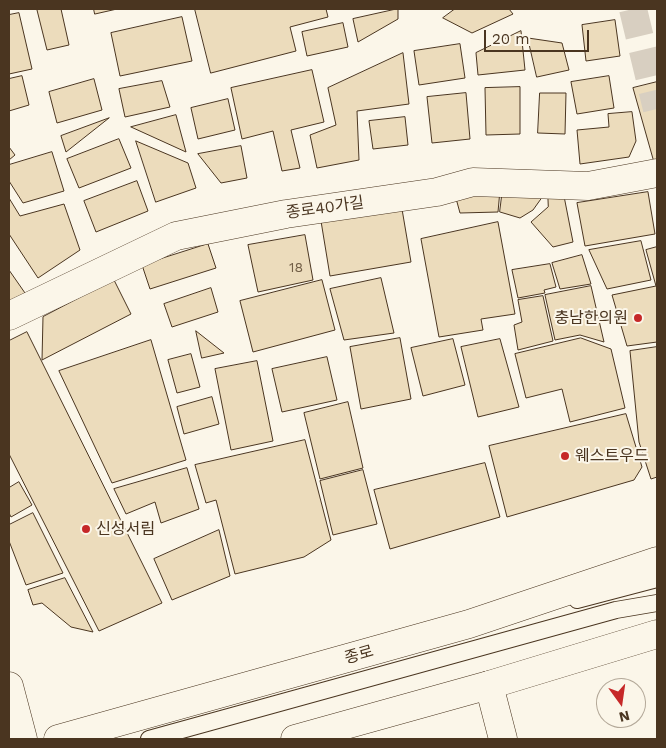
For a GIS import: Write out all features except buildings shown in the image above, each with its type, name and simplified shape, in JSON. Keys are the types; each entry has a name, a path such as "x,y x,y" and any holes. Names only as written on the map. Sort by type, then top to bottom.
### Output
{"main road":[{"name":"종로40가길","path":"9,316 176,236 286,214 437,192 473,182 588,186 657,173"},
{"name":"종로","path":"58,739 469,624 657,562"},
{"path":"295,739 488,685 657,634"},
{"path":"488,685 503,739"},
{"path":"9,686 23,739"}],"lane":[{"path":"469,624 611,592 657,579"},
{"path":"149,739 616,610 657,603"}],"tunnel":[{"path":"633,9 657,109"}],"place":[{"name":"충남한의원","path":"638,318"},
{"name":"웨스트우드","path":"565,456"},
{"name":"신성서림","path":"86,529"}]}
